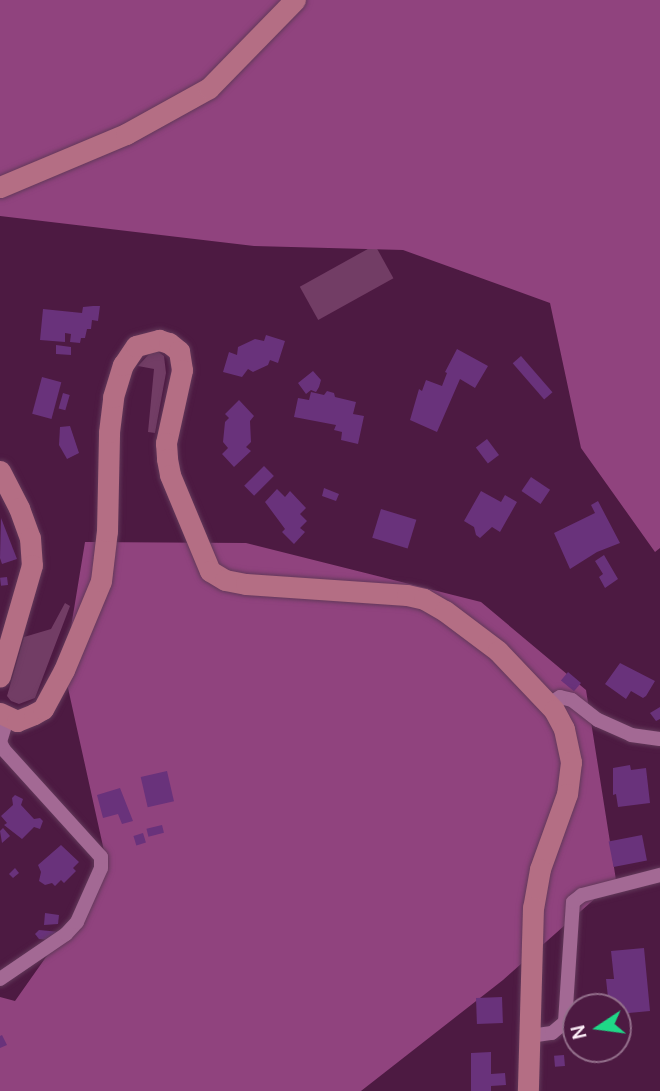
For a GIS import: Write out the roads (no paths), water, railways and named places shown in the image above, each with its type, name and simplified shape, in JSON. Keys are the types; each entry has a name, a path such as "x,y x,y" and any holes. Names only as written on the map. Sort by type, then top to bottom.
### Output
{"main road":[{"path":"0,187 126,134 209,88 295,0"},
{"path":"4,716 24,720 43,709 64,670 101,581 107,531 113,397 129,354 136,346 159,340 169,343 178,351 182,370 166,443 170,475 210,571 225,580 246,584 407,595 424,600 445,611 498,651 549,704 564,729 571,762 566,794 540,869 533,907 528,1091"},
{"path":"0,471 19,508 30,538 33,565 0,676"}],"street":[{"path":"549,704 560,697 572,700 598,720 631,734 660,739"},
{"path":"0,979 66,934 77,922 101,868 101,857 4,750 0,742 4,716"},
{"path":"530,1037 552,1033 565,1022 573,902 582,895 660,876"}]}
